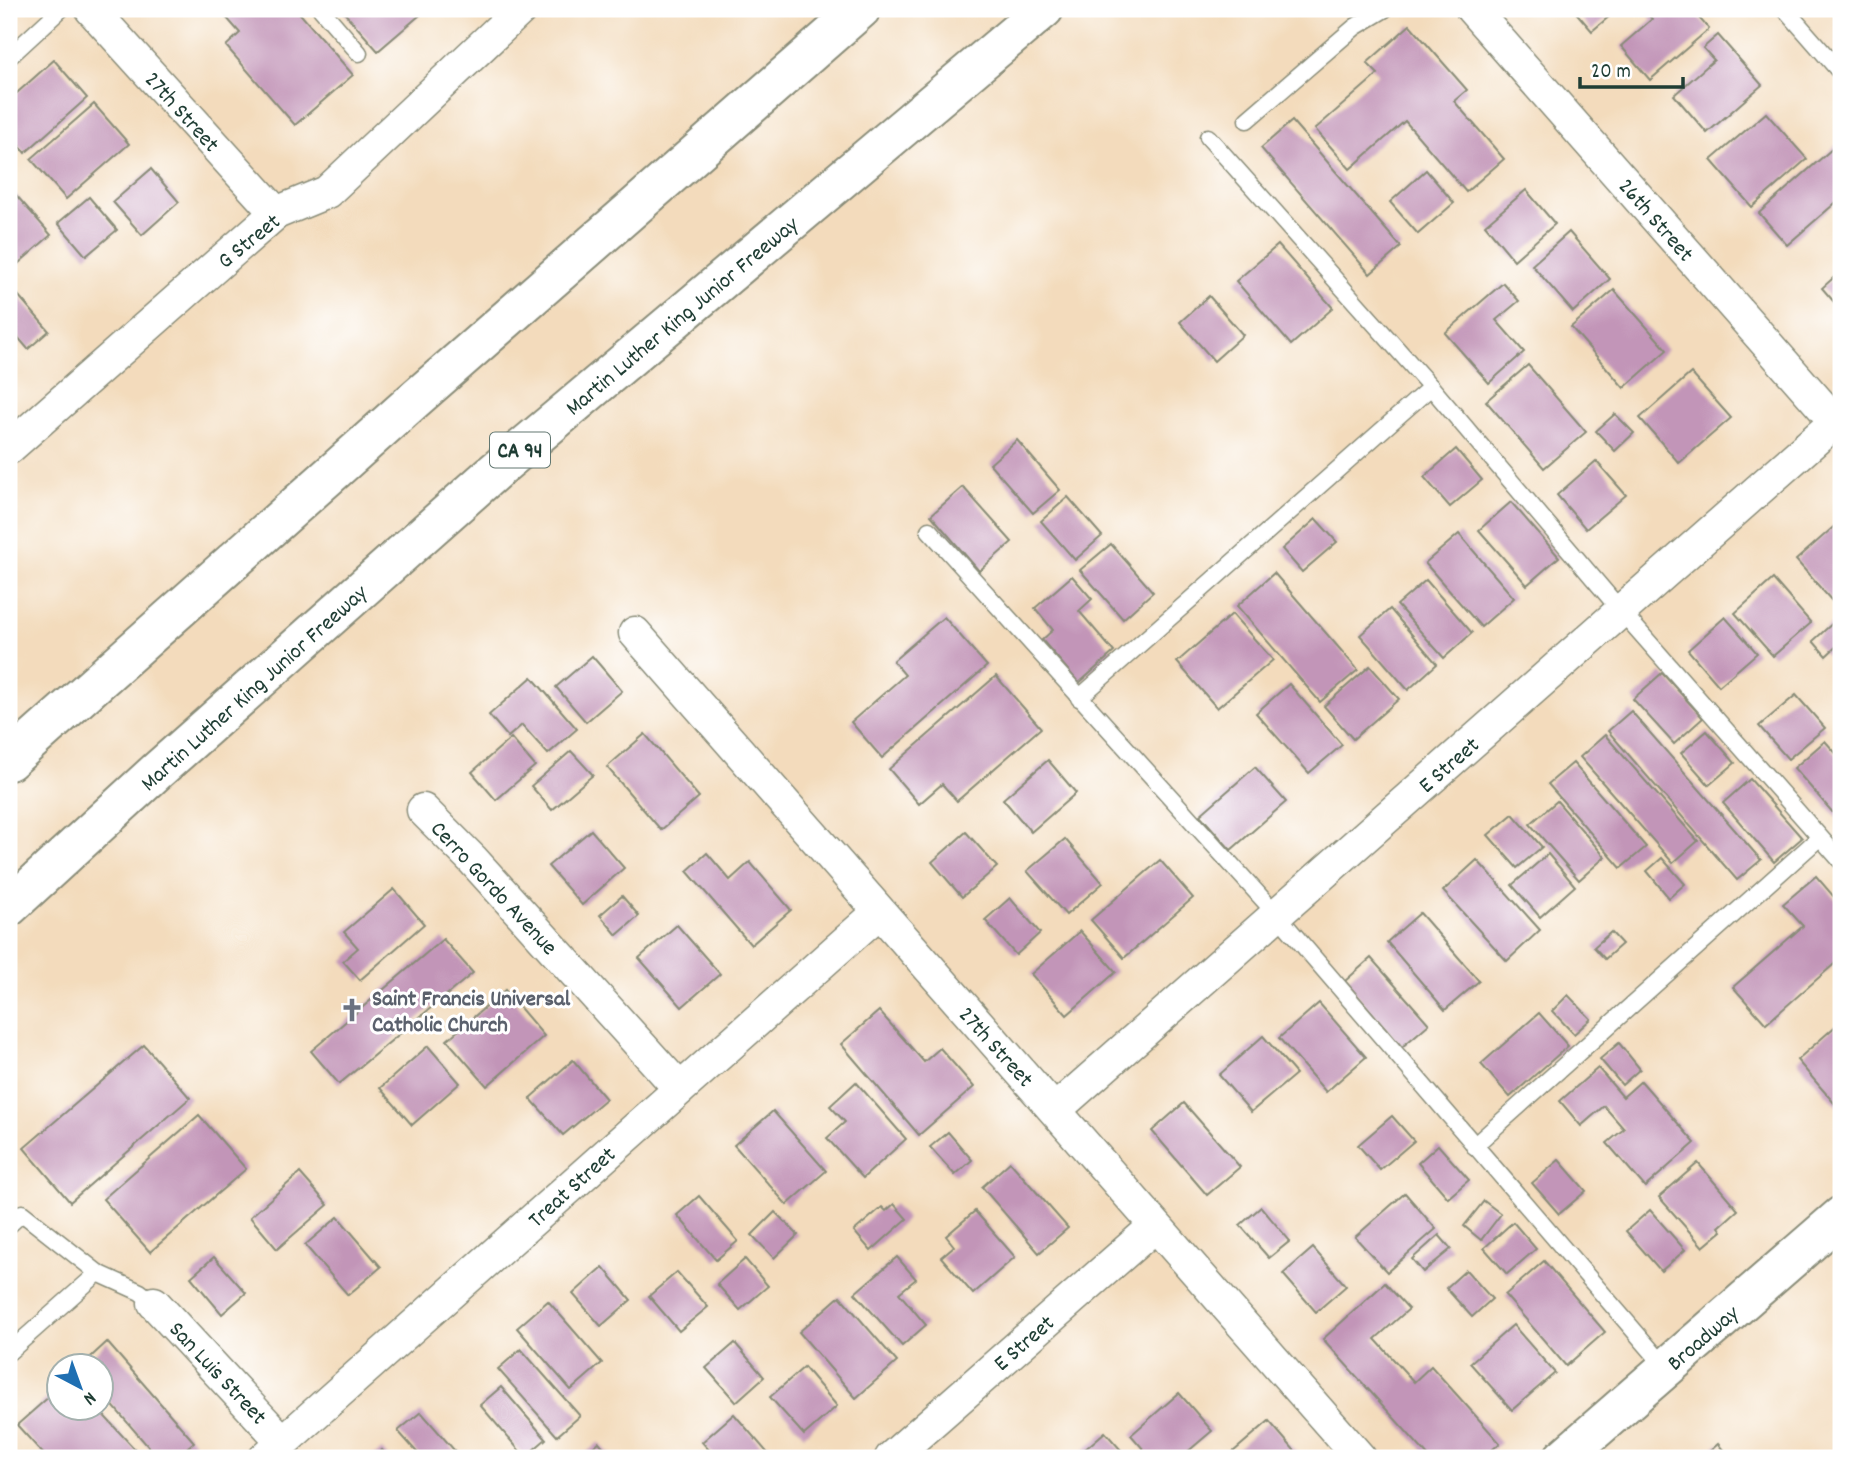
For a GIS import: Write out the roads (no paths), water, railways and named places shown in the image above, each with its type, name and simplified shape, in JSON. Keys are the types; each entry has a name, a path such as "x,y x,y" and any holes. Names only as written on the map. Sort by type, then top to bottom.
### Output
{"main road":[{"path":"9,761 444,374 861,9"},
{"name":"Martin Luther King Junior Freeway","path":"9,907 495,472 1044,9"},
{"name":"Broadway","path":"1563,1458 1841,1216"}],"street":[{"name":"27th Street","path":"91,9 276,213"},
{"name":"G Street","path":"9,448 276,213 327,191 521,9"},
{"name":"26th Street","path":"1472,9 1839,423"},
{"name":"E Street","path":"1055,1110 1839,423"},
{"name":"27th Street","path":"635,633 878,913 1360,1458"},
{"name":"Cerro Gordo Avenue","path":"423,810 472,859 680,1089"},
{"name":"Treat Street","path":"274,1450 878,913"},
{"name":"E Street","path":"891,1458 1155,1226"},
{"name":"San Luis Street","path":"154,1303 274,1450"}],"lane":[{"path":"9,57 61,9"},
{"path":"321,9 359,52"},
{"path":"1247,120 1355,27 1385,9"},
{"path":"1785,9 1841,72"},
{"path":"1208,137 1431,387 1622,612 1841,861"},
{"path":"1079,698 1431,387"},
{"path":"929,530 1277,915 1667,1369"},
{"path":"1474,1146 1819,838"},
{"path":"9,1225 22,1213 98,1273 140,1292 154,1303"},
{"path":"9,1352 98,1273"}],"place":[{"name":"Saint Francis Universal Catholic Church","path":"352,1010"}]}
